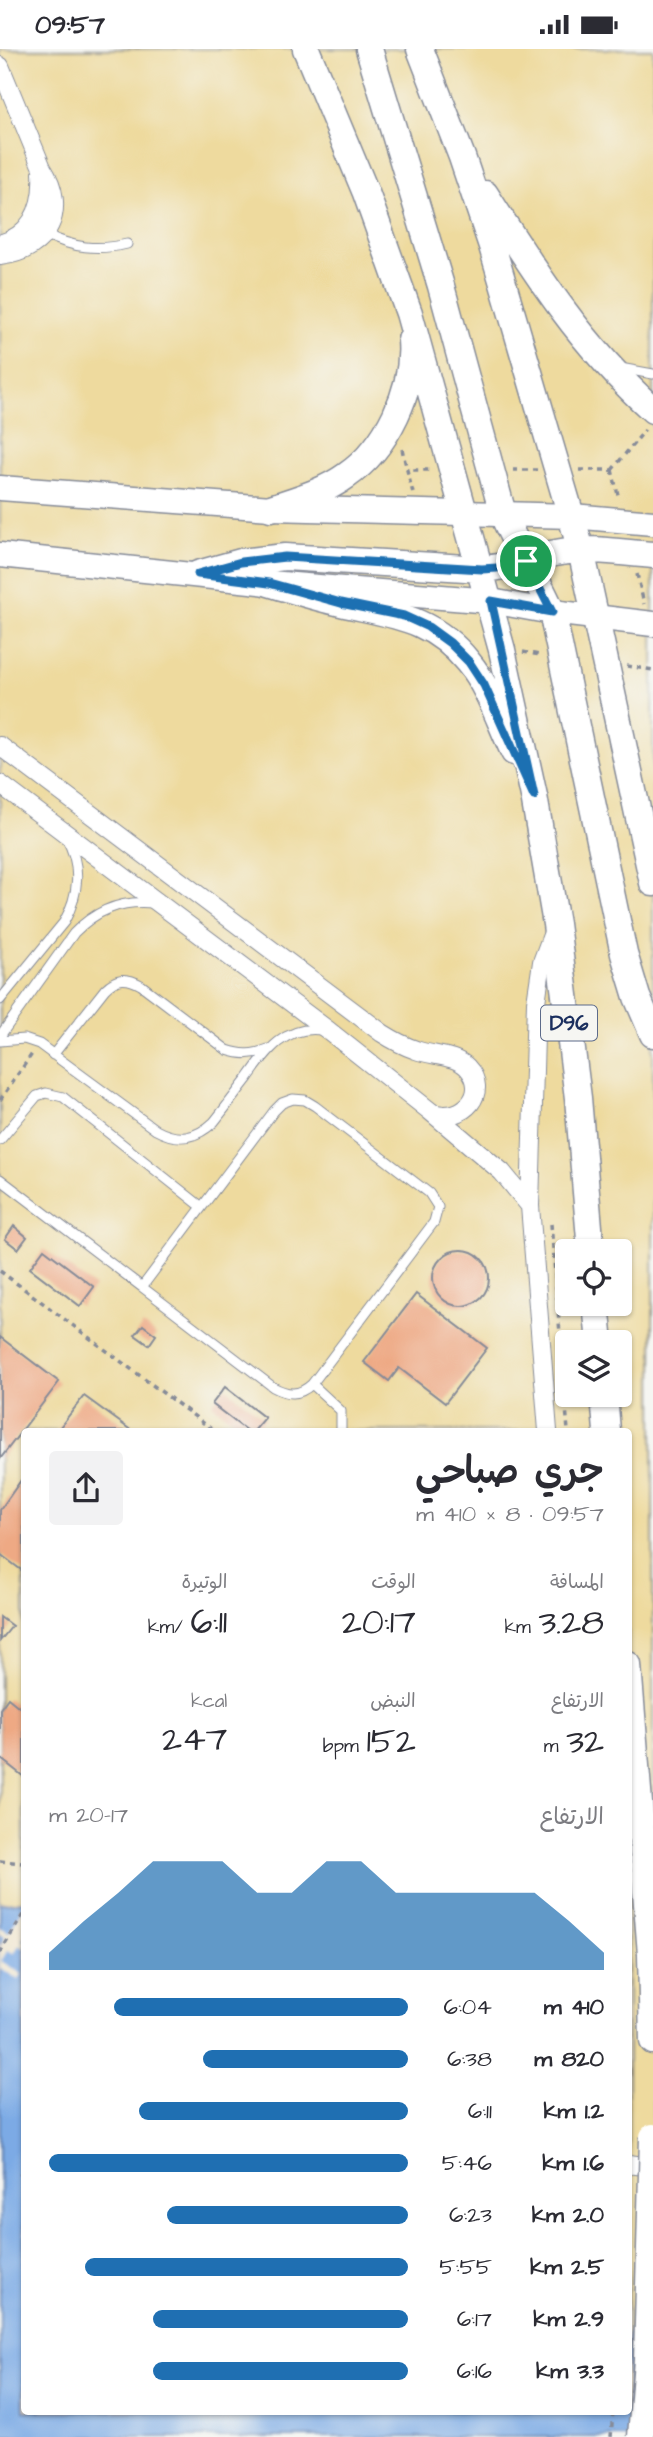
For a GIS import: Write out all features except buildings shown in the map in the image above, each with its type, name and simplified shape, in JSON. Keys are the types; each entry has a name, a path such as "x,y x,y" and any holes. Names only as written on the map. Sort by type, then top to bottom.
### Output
{"main road":[{"path":"306,49 366,193 409,313 464,514 491,601"},
{"path":"369,49 441,286 503,514 516,546 552,612 627,965 653,1034"},
{"path":"421,49 462,157 516,323 572,516 597,618 653,883"},
{"path":"462,157 558,307 601,358 653,410"},
{"path":"271,508 314,493 347,476 373,450 394,420 407,386 412,350 409,313"},
{"path":"0,488 271,508 572,516 653,523"},
{"path":"198,574 241,562 285,557 482,569 581,550 653,555"},
{"path":"0,555 269,583 491,601 552,612 653,624"},
{"path":"269,583 329,600 404,616 428,627 450,643 469,662 484,685 534,796"},
{"name":"D96","path":"491,601 534,796 556,924 578,1098 591,1239"},
{"path":"605,1407 607,1428"},
{"path":"632,1709 651,1954 653,2041"},
{"path":"641,2437 647,2360 653,2137"}],"street":[{"path":"0,66 51,184 55,201 53,219 45,234 28,248 0,256"},
{"path":"0,244 22,235 33,222 42,191 42,168"},
{"path":"0,746 382,1033 417,1051 454,1059 466,1065 473,1075 476,1087 473,1100 465,1109 454,1115 442,1116 430,1111"},
{"path":"0,784 329,1031 430,1111 502,1172 530,1206"},
{"path":"548,1428 530,1206 536,1002 542,962 556,924"},
{"path":"632,2164 653,2167"}],"lane":[{"path":"45,234 76,247 102,248 127,244"},
{"path":"601,358 626,370 653,374"},
{"path":"0,1000 65,922 72,907 76,892 75,859 62,830"},
{"path":"0,1036 87,919 121,904 140,901 159,903"},
{"path":"53,1055 105,989 122,978 141,985 227,1050 248,1054 269,1048"},
{"path":"0,1041 24,1039 39,1044 156,1130 180,1139 205,1131 214,1122 269,1048 281,1038 296,1031 329,1031"},
{"path":"0,1140 37,1096 55,1094 63,1097 202,1207"},
{"path":"0,1179 273,1387 290,1394 299,1394 312,1384 434,1222 438,1207 435,1199 315,1106 305,1100 293,1099 282,1103 274,1111 142,1287"},
{"path":"312,1384 341,1411 341,1428"}],"path":[{"path":"612,470 653,421"},
{"path":"0,1100 39,1044"},
{"path":"0,1271 210,1428"},
{"path":"0,1861 21,1863"},
{"path":"0,1954 21,1918"},
{"path":"611,2437 613,2415"}],"sand":[{"path":"0,49 653,49 653,2348 632,2335 632,1428 21,1428 21,1901 0,1904"}],"water":[{"path":"21,1901 21,2415 632,2415 632,2335 653,2348 653,2437 0,2437 0,1904"}],"pier":[{"path":"21,1910 21,1947 19,1945 14,1954 8,1950 1,1961 21,1973 19,1980 0,1968 0,1946 5,1937 0,1934 0,1927 9,1932"}],"route":[{"path":"285,557 482,569 511,566 526,561 552,612 491,601 534,796 484,685 469,662 450,643 428,627 404,616 341,603 269,583 198,574 241,562 285,557"}]}
